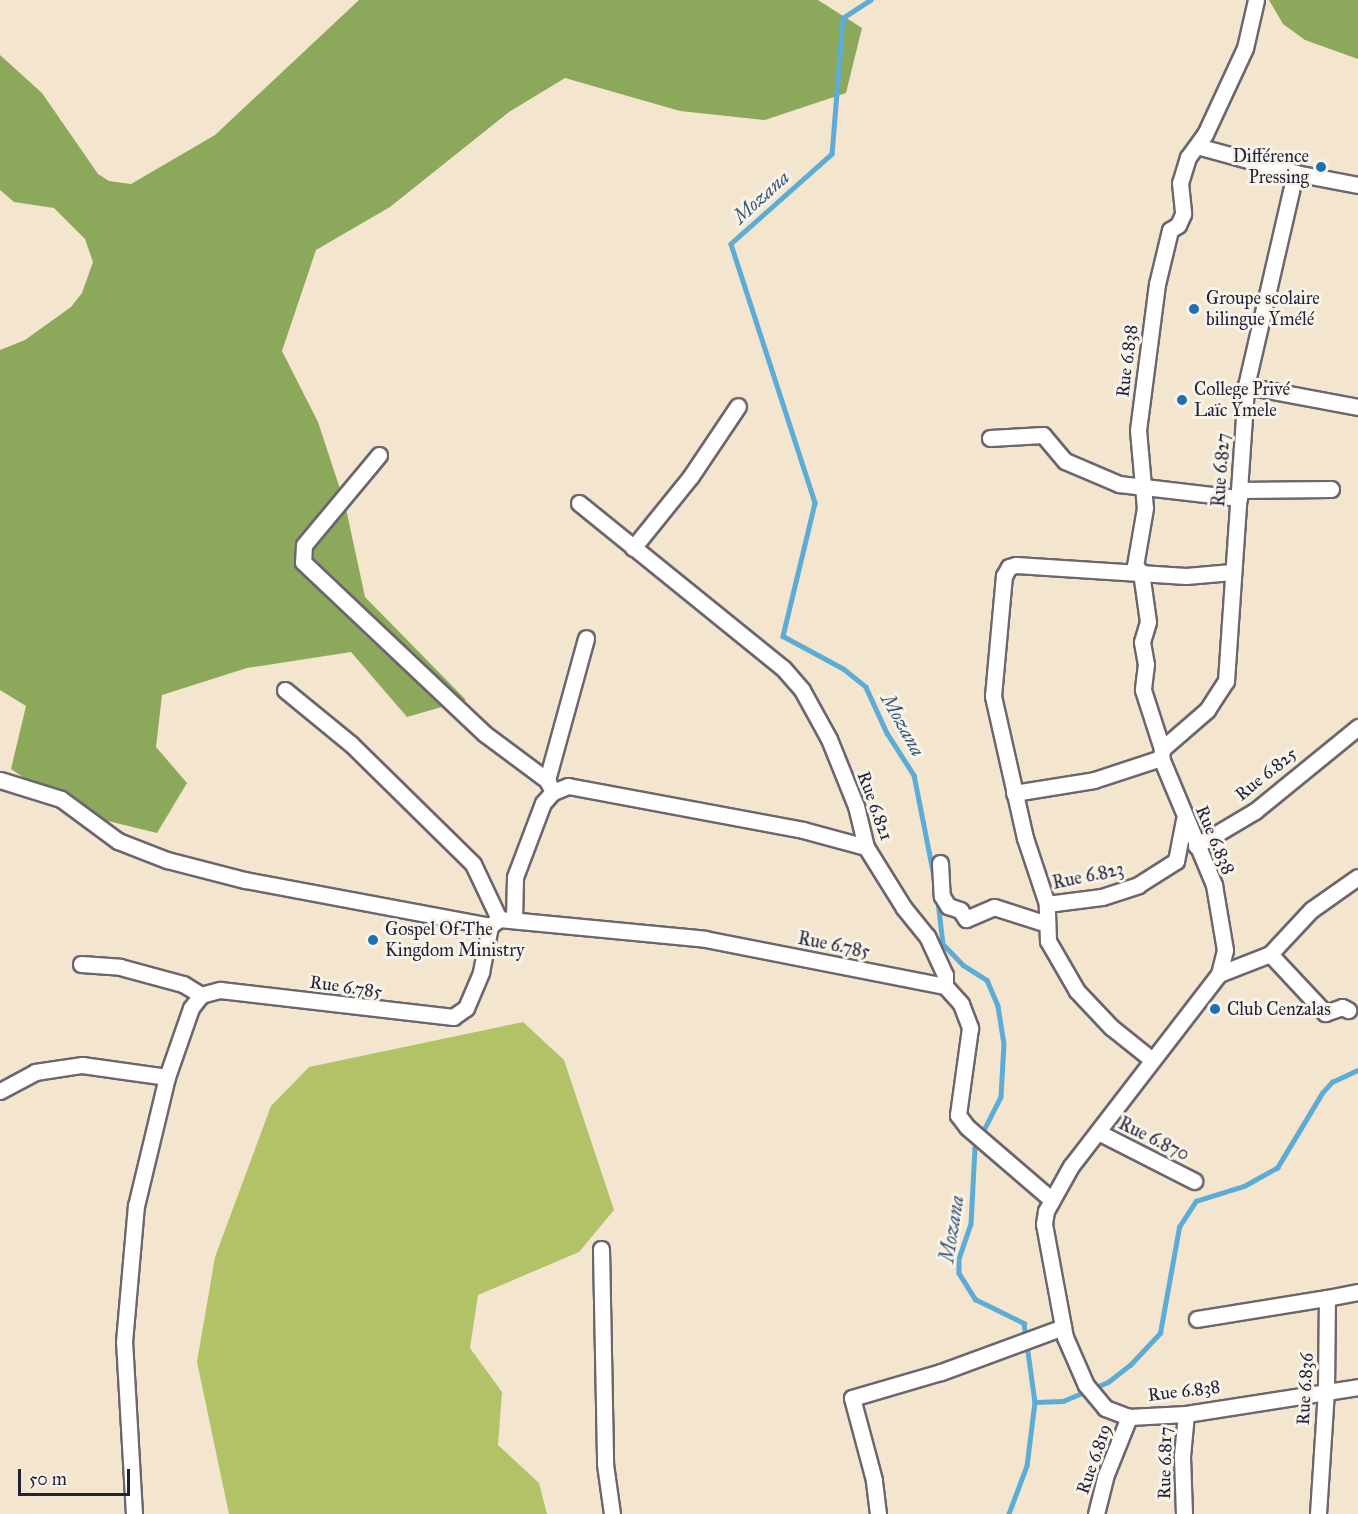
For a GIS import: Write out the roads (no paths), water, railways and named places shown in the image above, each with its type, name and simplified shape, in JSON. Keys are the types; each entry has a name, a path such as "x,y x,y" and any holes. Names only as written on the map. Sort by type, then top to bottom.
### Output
{"street":[{"name":"Rue 6.838","path":"1256,0 1245,48 1197,146 1188,157 1180,183 1183,214 1178,225 1170,230 1156,294 1138,430 1138,465 1145,488 1135,566 1141,572 1148,622 1142,642 1146,664 1143,690 1184,820 1214,885 1225,950 1219,974 1151,1059 1071,1166 1046,1211 1046,1244 1063,1327 1076,1364 1093,1396 1105,1408 1129,1417 1186,1414 1358,1386"},
{"path":"1197,146 1295,173 1358,185"},
{"name":"Rue 6.827","path":"1161,753 1207,710 1223,690 1232,629 1232,572 1246,386 1295,173"},
{"path":"1246,386 1358,407"},
{"path":"633,548 691,476 738,406"},
{"path":"990,438 1043,435 1065,461 1119,484 1145,488 1239,494 1331,489"},
{"path":"379,455 304,545 303,562 485,734 550,786 568,786 803,830 866,847"},
{"name":"Rue 6.821","path":"579,503 783,668 802,690 844,778 866,847 904,908 927,936 945,975 945,986 961,1004 970,1028 958,1115 967,1127 1052,1200"},
{"path":"1047,904 1014,793 993,696 998,623 1004,576 1009,567 1186,576 1232,572"},
{"path":"501,921 515,876 550,786 586,638"},
{"path":"285,690 351,744 473,864 501,921"},
{"name":"Rue 6.825","path":"1196,846 1255,811 1358,727"},
{"path":"1014,793 1094,780 1161,753"},
{"path":"0,780 61,799 118,841 167,860 245,879 501,921"},
{"name":"Rue 6.823","path":"1151,1059 1085,1001 1052,953 1047,924 1047,904 1102,897 1138,885 1176,861 1184,820"},
{"path":"940,863 942,896 948,906 960,910 966,919 994,907 1047,924"},
{"path":"1219,974 1270,954 1311,909 1358,877"},
{"name":"Rue 6.785","path":"201,995 220,990 453,1017 466,1008 501,921 705,939 945,986"},
{"path":"1270,954 1324,1013 1342,1007 1348,1011"},
{"path":"81,964 152,975 183,984 201,995 191,1008 167,1077 136,1206 125,1332 134,1514"},
{"path":"0,1091 35,1072 82,1065 167,1077"},
{"name":"Rue 6.870","path":"1098,1132 1194,1181"},
{"path":"601,1249 605,1464 612,1514"},
{"path":"1197,1319 1358,1292"},
{"name":"Rue 6.836","path":"1318,1514 1326,1390 1327,1298"},
{"path":"878,1514 874,1480 852,1398 941,1372 1063,1327"},
{"name":"Rue 6.817","path":"1184,1514 1182,1456 1186,1414"},
{"name":"Rue 6.819","path":"1096,1514 1105,1477 1129,1417"}],"waterway":[{"name":"Mozana","path":"871,0 843,18 832,154 731,244 815,503 783,636 844,669 866,687 887,733 914,775 935,881"},
{"name":"Mozana","path":"938,901 943,944 963,965 987,980 998,1006 1004,1043 1001,1097 975,1148 971,1224 959,1258 959,1273 975,1299 1024,1323 1035,1402 1027,1466 1009,1514"},
{"path":"1035,1402 1063,1401 1108,1382 1130,1365 1160,1333 1179,1227 1196,1201 1244,1186 1277,1168 1322,1093 1332,1082 1358,1070"}],"place":[{"name":"Différence Pressing","path":"1321,167"},
{"name":"Groupe scolaire bilingue Ymélé","path":"1194,309"},
{"name":"College Privé Laïc Ymele","path":"1182,400"},
{"name":"Gospel Of The Kingdom Ministry","path":"373,940"},
{"name":"Club Cenzalas","path":"1215,1009"}]}
